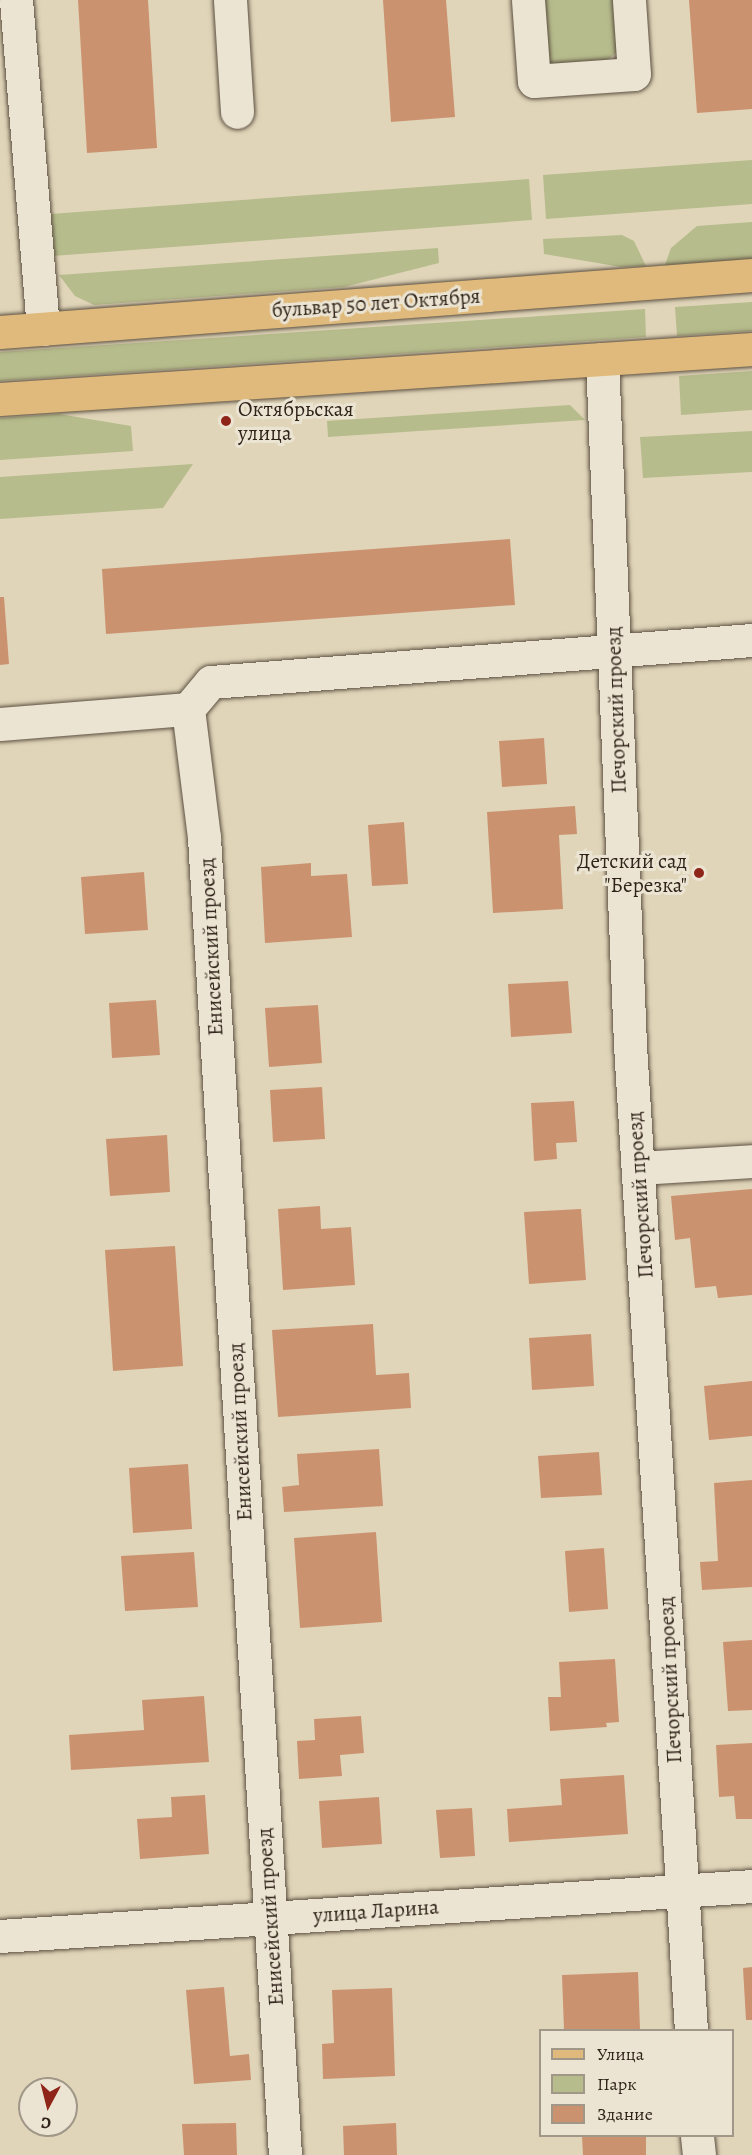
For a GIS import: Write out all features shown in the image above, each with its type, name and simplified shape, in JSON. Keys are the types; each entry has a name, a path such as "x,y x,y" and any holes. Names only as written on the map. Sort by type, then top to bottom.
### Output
{"main road":[{"name":"бульвар 50 лет Октября","path":"0,332 752,275"},
{"path":"0,399 752,349"}],"street":[{"path":"16,0 43,329"},
{"path":"230,0 237,112"},
{"path":"528,0 534,81 634,74 629,0"},
{"name":"Печорский проезд","path":"602,359 613,651 639,1168 691,2029"},
{"path":"0,724 188,709 211,682 752,640"},
{"name":"Енисейский проезд","path":"188,709 204,838 285,2155"},
{"path":"639,1168 752,1161"},
{"name":"улица Ларина","path":"0,1936 752,1886"},
{"path":"698,2137 699,2155"}],"green space":[{"path":"537,0 618,0 617,52 604,63 554,65 548,62"},
{"path":"752,160 752,204 546,219 543,175"},
{"path":"529,179 532,220 53,256 50,214"},
{"path":"752,222 752,259 665,265 671,248 697,226"},
{"path":"622,235 634,241 646,266 621,267 544,254 543,239"},
{"path":"438,248 439,263 344,287 94,305 75,296 59,275"},
{"path":"752,302 752,331 677,336 675,307"},
{"path":"645,309 646,337 0,381 0,352"},
{"path":"752,371 752,410 681,415 679,376"},
{"path":"570,405 585,420 328,437 327,421"},
{"path":"59,414 131,426 133,451 0,460 0,418"},
{"path":"752,431 752,472 643,478 640,437"},
{"path":"193,464 163,508 0,519 0,477"}],"building":[{"path":"78,0 148,0 157,148 87,153"},
{"path":"383,0 446,0 455,117 391,122"},
{"path":"689,0 752,0 752,109 697,113"},
{"path":"510,539 515,605 106,634 102,569"},
{"path":"0,597 4,597 9,664 0,665"},
{"path":"544,738 547,784 502,787 499,741"},
{"path":"575,806 577,834 559,835 563,909 493,913 487,812"},
{"path":"404,822 408,884 372,886 368,825"},
{"path":"311,863 311,876 347,874 352,937 265,943 261,867"},
{"path":"144,872 148,930 85,934 81,877"},
{"path":"568,981 572,1033 511,1037 508,984"},
{"path":"156,1000 160,1055 112,1058 109,1003"},
{"path":"318,1005 322,1063 269,1067 265,1008"},
{"path":"322,1087 325,1139 273,1142 270,1090"},
{"path":"574,1101 577,1142 556,1143 557,1159 534,1161 531,1103"},
{"path":"167,1135 170,1192 110,1196 106,1139"},
{"path":"752,1189 752,1295 718,1298 716,1286 695,1288 690,1238 675,1240 671,1196"},
{"path":"320,1206 321,1229 351,1227 355,1285 283,1290 278,1209"},
{"path":"581,1209 586,1280 529,1284 524,1212"},
{"path":"175,1246 183,1366 113,1371 105,1250"},
{"path":"373,1324 376,1375 409,1373 411,1408 278,1417 272,1330"},
{"path":"591,1334 594,1386 532,1390 529,1338"},
{"path":"752,1381 752,1436 709,1440 704,1386"},
{"path":"379,1449 383,1506 284,1512 282,1487 299,1485 297,1454"},
{"path":"599,1452 602,1495 541,1498 538,1456"},
{"path":"188,1464 192,1529 133,1533 129,1468"},
{"path":"752,1480 752,1587 702,1590 700,1562 718,1561 714,1483"},
{"path":"376,1532 382,1622 300,1628 294,1538"},
{"path":"604,1548 608,1609 569,1612 565,1551"},
{"path":"194,1552 198,1607 125,1611 121,1556"},
{"path":"752,1640 752,1710 728,1711 723,1642"},
{"path":"615,1659 619,1722 606,1723 607,1727 550,1731 548,1697 561,1697 559,1662"},
{"path":"204,1696 209,1762 71,1770 69,1735 144,1730 142,1700"},
{"path":"361,1716 364,1753 340,1755 342,1776 299,1779 297,1741 315,1740 314,1719"},
{"path":"752,1743 752,1819 736,1819 734,1796 719,1797 716,1745"},
{"path":"624,1775 628,1834 509,1842 507,1809 562,1805 560,1779"},
{"path":"205,1795 209,1854 140,1859 137,1819 172,1817 171,1797"},
{"path":"379,1797 382,1844 322,1848 319,1801"},
{"path":"472,1808 475,1856 440,1858 436,1810"},
{"path":"752,1967 752,2020 746,2020 743,1968"},
{"path":"638,1972 640,2029 564,2029 562,1975"},
{"path":"224,1987 230,2056 249,2054 251,2080 194,2084 186,1990"},
{"path":"392,1988 395,2076 323,2079 322,2044 334,2043 332,1990"},
{"path":"236,2123 237,2155 184,2155 182,2124"},
{"path":"396,2123 397,2155 344,2155 343,2126"},
{"path":"582,2137 646,2137 646,2155 583,2155"}],"place":[{"name":"Октябрьская улица","path":"226,421"},
{"name":"Детский сад \"Березка\"","path":"699,873"}]}
